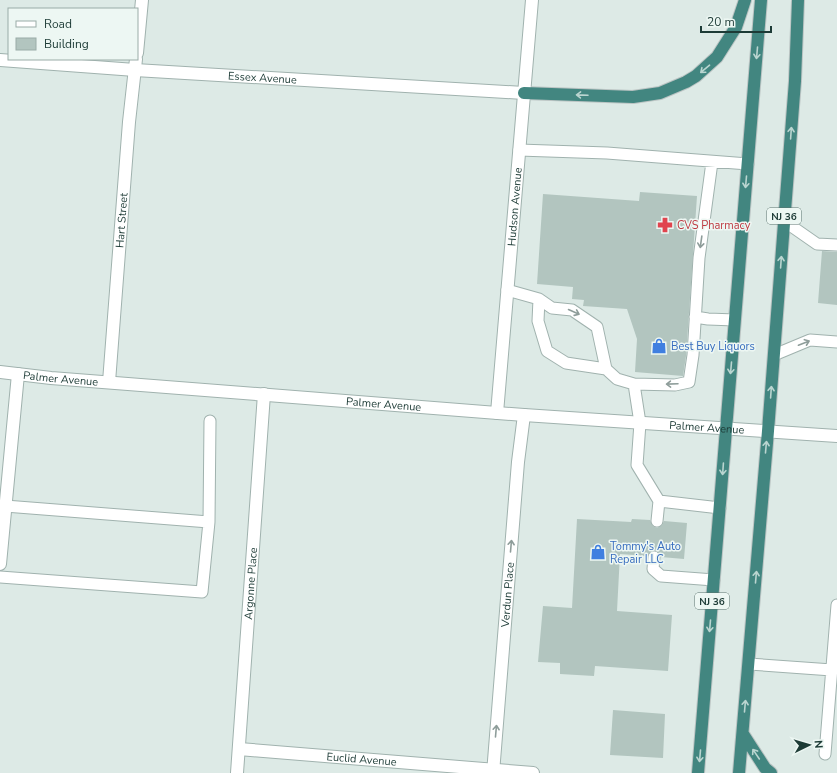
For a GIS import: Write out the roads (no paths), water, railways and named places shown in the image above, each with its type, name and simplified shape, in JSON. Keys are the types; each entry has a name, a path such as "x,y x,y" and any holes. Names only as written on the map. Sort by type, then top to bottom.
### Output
{"highway":[{"path":"524,93 633,97 660,93 696,76 717,56 736,27 745,0"},
{"name":"NJ 36","path":"698,773 761,0"},
{"name":"NJ 36","path":"739,773 768,431 795,81 798,0"},
{"path":"743,734 765,768 771,773"}],"street":[{"path":"138,42 142,0"},
{"name":"Hudson Avenue","path":"497,413 532,0"},
{"name":"Essex Avenue","path":"0,60 136,64 524,93"},
{"name":"Hart Street","path":"109,382 129,122 136,64"},
{"name":"Palmer Avenue","path":"0,372 497,413 726,430 768,431 837,436"},
{"path":"0,564 18,374"},
{"name":"Argonne Place","path":"237,773 264,394"},
{"name":"Verdun Place","path":"493,772 518,470 524,415"},
{"name":"Euclid Avenue","path":"239,750 493,772 533,773"}],"lane":[{"path":"520,150 607,154 748,164"},
{"path":"507,290 539,299 552,308 572,310 598,326 606,369 616,379 634,384 674,385 689,382 693,355 699,258 712,162"},
{"path":"784,221 817,244 833,245"},
{"path":"539,299 538,321 547,351 566,363 606,369"},
{"path":"695,317 735,320"},
{"path":"774,355 810,340 837,342"},
{"path":"634,384 640,423 637,465 659,501 658,521"},
{"path":"0,577 202,592 208,522 210,421"},
{"path":"659,501 720,508"},
{"path":"5,506 208,522"},
{"path":"654,557 653,569 661,576 714,580"},
{"path":"825,754 837,605"},
{"path":"749,664 832,670"}],"place":[{"name":"CVS Pharmacy","path":"665,225"},
{"name":"Best Buy Liquors","path":"659,346"},
{"name":"Tommy's Auto Repair LLC","path":"598,552"}]}
